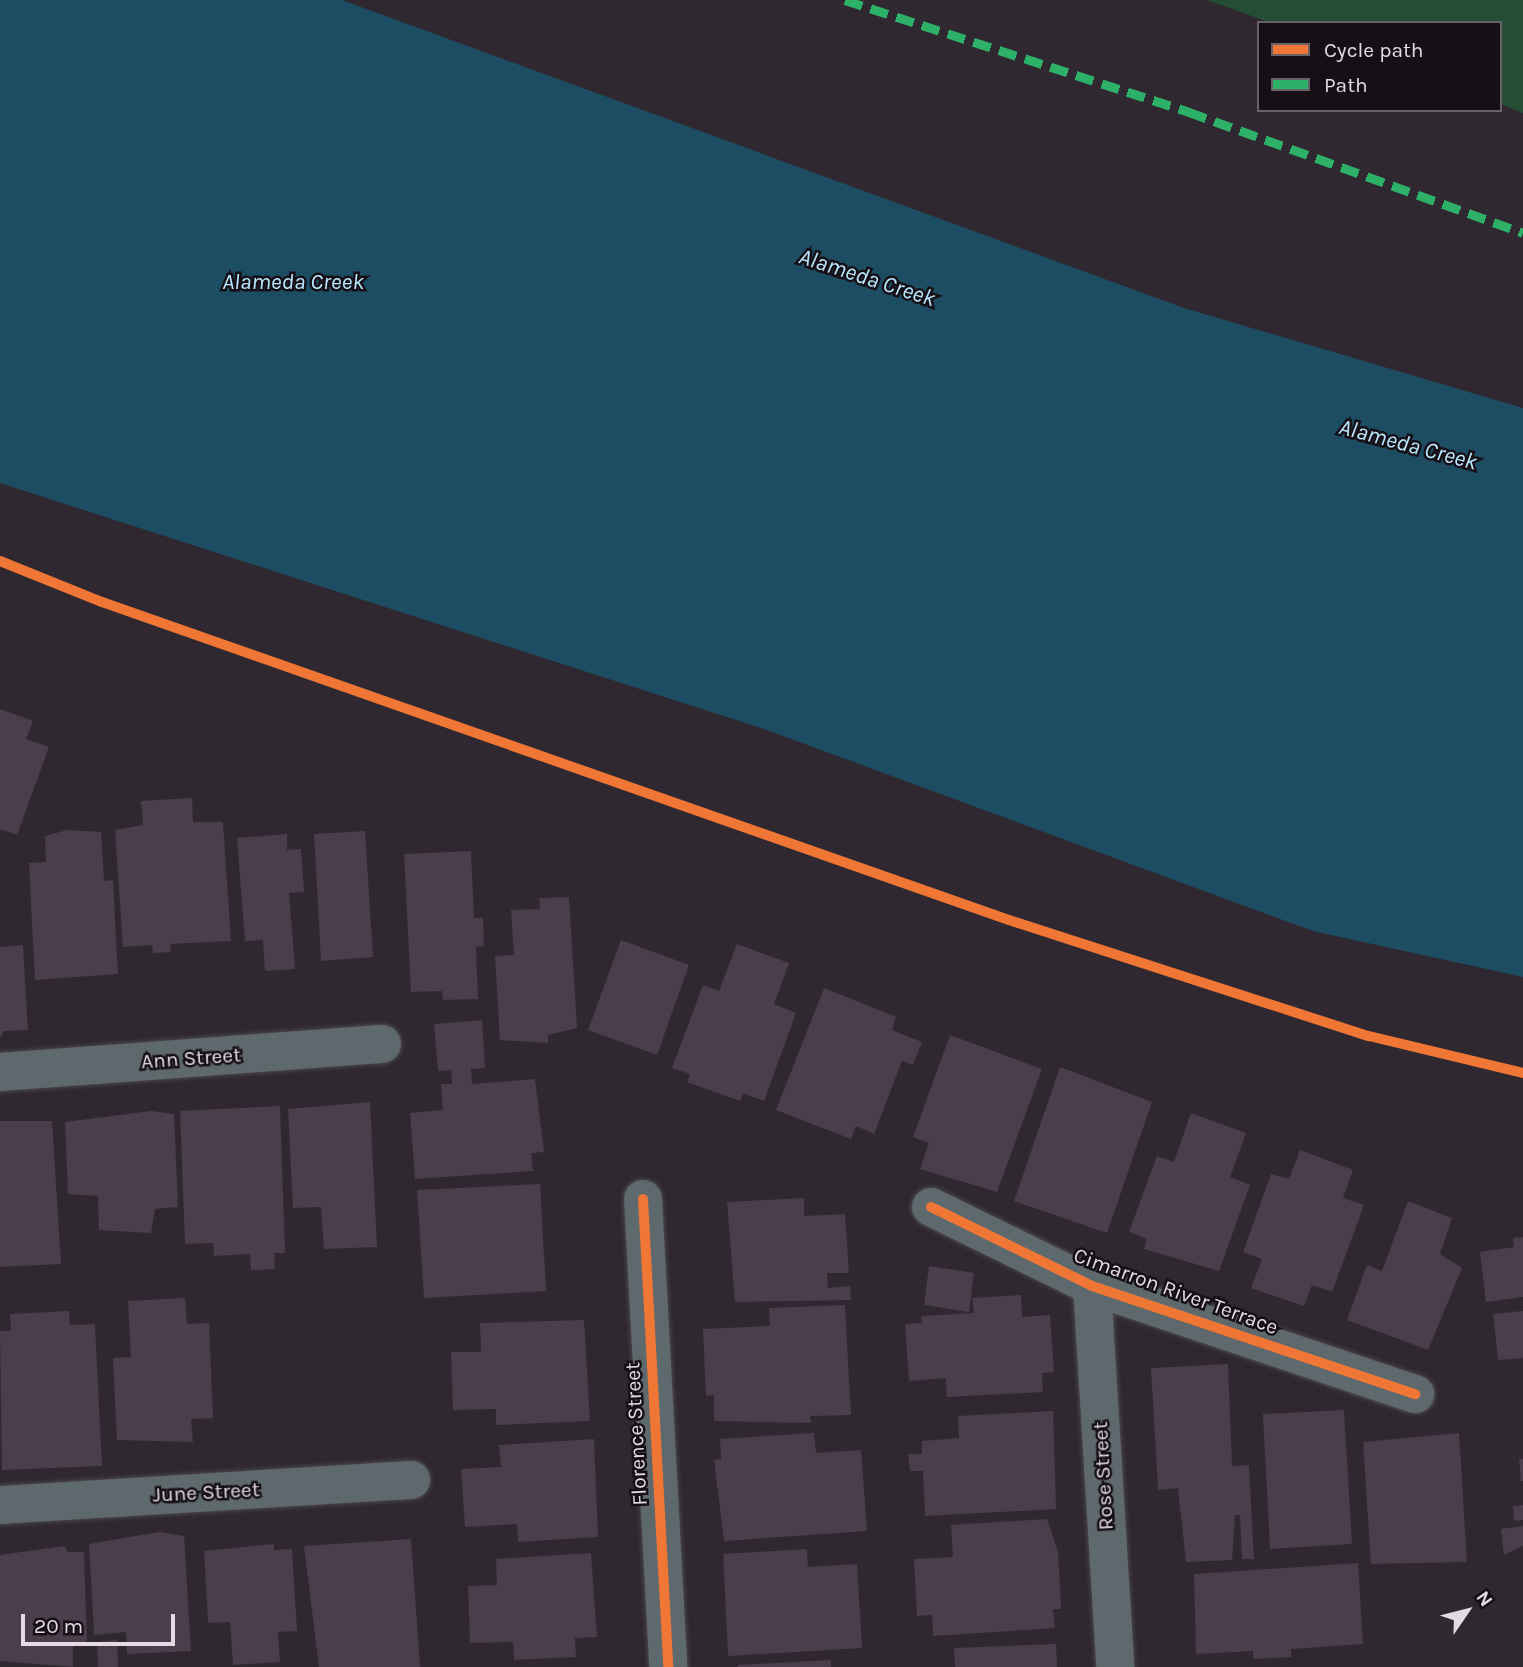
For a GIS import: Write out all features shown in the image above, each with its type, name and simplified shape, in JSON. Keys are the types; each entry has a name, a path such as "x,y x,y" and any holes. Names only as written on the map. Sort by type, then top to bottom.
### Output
{"street":[{"name":"Ann Street","path":"0,1072 382,1044"},
{"name":"Florence Street","path":"643,1199 668,1667"},
{"name":"Cimarron River Terrace","path":"931,1208 1092,1286 1415,1394"},
{"name":"Rose Street","path":"1092,1286 1115,1667"},
{"name":"June Street","path":"0,1504 411,1480"}],"green space":[{"path":"1207,0 1523,0 1523,113 1502,105 1502,21 1265,21"}],"water":[{"name":"Alameda Creek","path":"0,0 342,0 1184,308 1523,408 1523,977 1313,931 764,729 0,483"}],"building":[{"path":"0,709 33,721 26,739 49,747 17,835 0,829"},
{"path":"192,798 193,822 223,822 231,941 170,944 171,952 153,953 152,945 123,947 115,830 143,825 141,801"},
{"path":"67,830 101,832 104,881 113,880 118,974 35,980 29,863 46,862 45,836"},
{"path":"365,831 373,957 321,961 314,834"},
{"path":"287,834 287,850 301,849 304,892 289,893 295,969 265,971 263,940 245,941 237,838"},
{"path":"471,851 474,918 483,918 484,946 476,947 478,999 443,1000 442,991 411,992 404,854"},
{"path":"569,897 577,1028 548,1035 548,1043 500,1040 495,956 514,955 511,910 540,909 539,898"},
{"path":"621,940 689,965 657,1055 588,1030"},
{"path":"737,944 789,963 774,1004 796,1013 764,1101 743,1093 740,1101 687,1082 690,1074 672,1068 703,985 719,991"},
{"path":"23,945 28,1030 4,1031 0,1038 0,947"},
{"path":"824,988 896,1017 892,1030 922,1042 913,1065 902,1061 874,1134 856,1126 851,1139 776,1110"},
{"path":"482,1020 485,1068 471,1069 472,1084 535,1079 544,1152 531,1153 533,1171 415,1179 410,1113 443,1110 441,1084 452,1084 451,1070 438,1071 434,1024"},
{"path":"950,1035 1042,1069 997,1192 920,1169 929,1143 913,1137"},
{"path":"1060,1067 1152,1102 1107,1233 1014,1201"},
{"path":"370,1102 377,1247 324,1249 321,1207 293,1208 288,1109"},
{"path":"280,1106 285,1253 274,1253 275,1269 251,1270 250,1254 214,1256 213,1243 185,1244 180,1111"},
{"path":"151,1111 174,1114 178,1207 155,1209 151,1233 99,1230 98,1196 68,1194 65,1122"},
{"path":"1191,1113 1246,1133 1230,1177 1250,1185 1219,1271 1144,1249 1147,1239 1129,1232 1157,1156 1174,1162"},
{"path":"0,1121 52,1121 61,1264 0,1267"},
{"path":"1300,1150 1353,1170 1343,1198 1364,1205 1332,1292 1312,1285 1304,1306 1251,1288 1262,1259 1243,1252 1271,1174 1289,1179"},
{"path":"540,1184 546,1291 424,1298 417,1190"},
{"path":"804,1198 804,1216 845,1214 849,1273 827,1273 828,1288 850,1286 851,1300 735,1302 727,1202"},
{"path":"1408,1201 1452,1218 1440,1254 1462,1268 1428,1350 1347,1320 1367,1265 1382,1271"},
{"path":"1523,1237 1523,1297 1486,1302 1480,1252 1514,1247 1513,1238"},
{"path":"929,1266 974,1273 969,1312 924,1305"},
{"path":"1021,1295 1022,1317 1050,1315 1054,1372 1042,1373 1043,1392 947,1397 946,1378 909,1381 905,1324 922,1323 921,1316 974,1313 972,1298"},
{"path":"185,1298 187,1324 209,1323 213,1418 191,1419 193,1442 117,1440 113,1358 131,1357 128,1301"},
{"path":"845,1305 851,1415 810,1416 811,1423 714,1421 714,1395 706,1396 703,1329 770,1326 769,1308"},
{"path":"69,1311 70,1325 95,1324 102,1466 2,1470 0,1331 11,1331 10,1314"},
{"path":"1523,1311 1523,1358 1498,1360 1493,1314"},
{"path":"584,1320 590,1421 496,1425 496,1409 453,1410 451,1352 481,1352 480,1323"},
{"path":"1228,1364 1232,1466 1249,1465 1254,1559 1242,1559 1240,1515 1235,1515 1232,1560 1186,1562 1178,1488 1158,1490 1151,1368"},
{"path":"1344,1410 1352,1544 1270,1549 1263,1414"},
{"path":"1053,1411 1056,1509 925,1516 923,1471 910,1471 908,1454 922,1454 922,1441 959,1438 958,1416"},
{"path":"814,1433 816,1453 861,1450 867,1531 724,1541 714,1460 721,1459 720,1439"},
{"path":"1459,1433 1467,1562 1371,1564 1363,1442"},
{"path":"594,1439 598,1537 518,1542 517,1524 465,1527 461,1469 501,1467 499,1445"},
{"path":"1519,1459 1523,1459 1523,1481 1521,1481"},
{"path":"1523,1505 1523,1520 1514,1521 1513,1506"},
{"path":"1047,1519 1058,1552 1061,1609 1053,1609 1055,1628 933,1636 932,1615 917,1616 914,1559 953,1557 951,1525"},
{"path":"1523,1526 1523,1546 1504,1555 1501,1529"},
{"path":"159,1532 184,1536 191,1651 127,1654 126,1632 94,1635 89,1544"},
{"path":"411,1539 420,1667 319,1667 304,1546"},
{"path":"274,1544 274,1550 292,1549 297,1631 278,1632 280,1662 233,1665 230,1622 208,1623 204,1551"},
{"path":"64,1546 68,1552 84,1552 87,1646 73,1646 73,1667 0,1661 0,1555"},
{"path":"807,1549 808,1567 857,1564 862,1648 728,1656 723,1554"},
{"path":"591,1553 597,1637 575,1638 576,1657 514,1660 513,1642 470,1643 468,1586 497,1585 496,1559"},
{"path":"1358,1563 1363,1644 1291,1649 1291,1657 1253,1659 1253,1651 1196,1654 1194,1574"},
{"path":"117,1640 118,1667 98,1667 97,1642"},
{"path":"1056,1644 1057,1667 955,1667 954,1648"},
{"path":"831,1660 831,1667 738,1667 738,1665"}],"marked path":[{"path":"845,0 1189,112 1523,233"}],"cycle path":[{"path":"0,561 102,602 1009,920 1369,1036 1523,1073"},
{"path":"643,1199 668,1667"},
{"path":"931,1207 1092,1286 1415,1394"}]}
